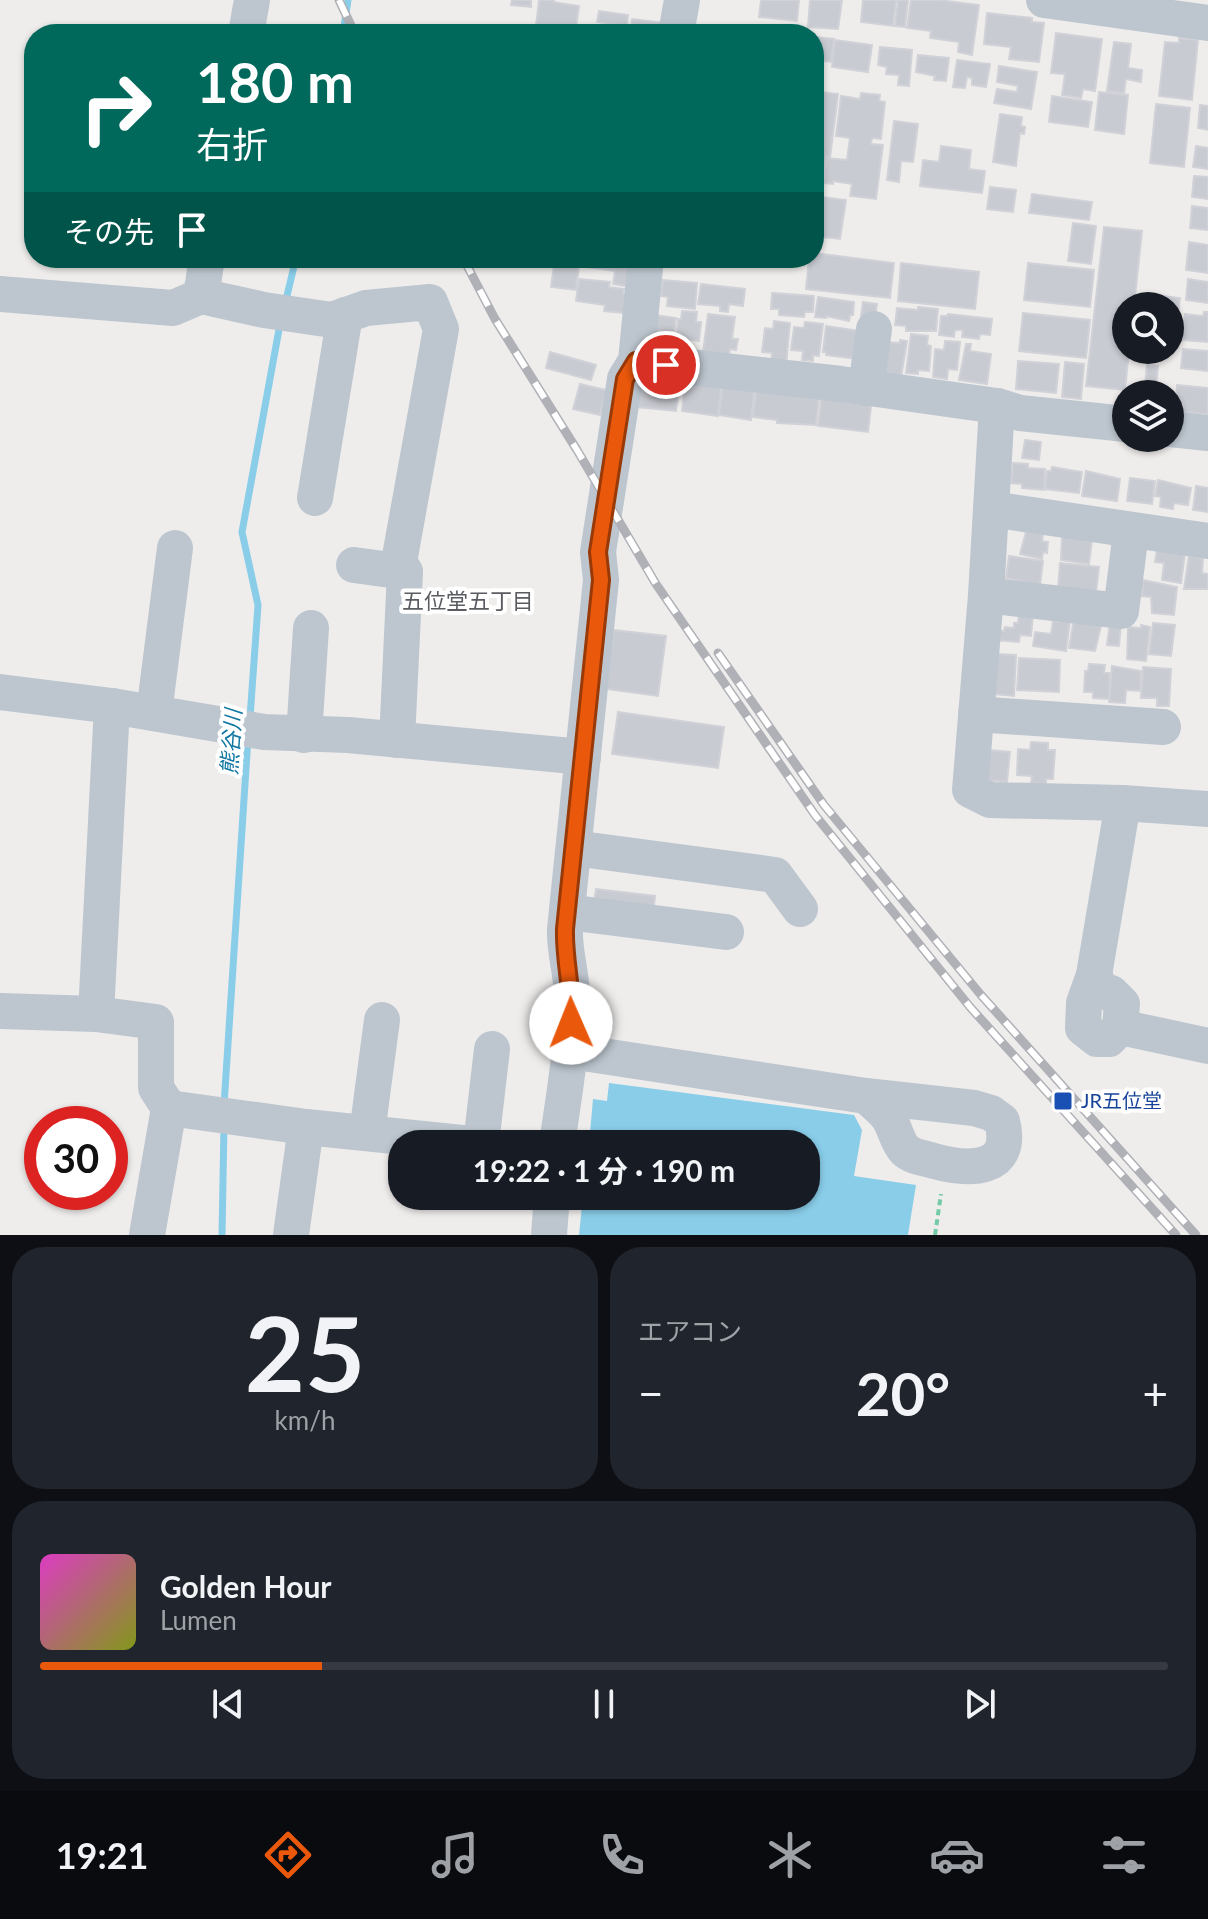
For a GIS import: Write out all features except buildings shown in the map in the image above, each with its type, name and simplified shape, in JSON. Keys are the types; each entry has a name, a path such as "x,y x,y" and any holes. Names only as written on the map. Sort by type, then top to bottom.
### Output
{"street":[{"path":"248,24 252,0"},
{"path":"678,24 682,0"},
{"path":"1044,0 1174,8 1208,23"},
{"path":"201,296 205,268"},
{"path":"559,1130 570,1051 572,995 565,944 567,912 601,580 598,552 625,379 636,361 645,268"},
{"path":"0,294 173,308 201,296 332,320 366,308 430,302 441,329 399,562 405,572 397,740"},
{"path":"315,498 345,315"},
{"path":"866,388 874,329"},
{"path":"636,361 866,388 997,406 1020,413 1112,423"},
{"path":"997,406 970,790 990,800 1123,803 1208,809"},
{"path":"1184,430 1208,433"},
{"path":"991,509 1208,541"},
{"path":"986,595 1121,611 1131,532"},
{"path":"154,713 175,548"},
{"path":"354,565 405,572"},
{"path":"304,735 311,628"},
{"path":"0,692 112,706 247,729 583,757"},
{"path":"96,1014 112,706"},
{"path":"976,714 1163,727"},
{"path":"1123,803 1094,975 1084,1003 1083,1028 1097,1039 1109,1039 1120,1027 1208,1046"},
{"path":"574,848 775,875 800,909"},
{"path":"567,912 726,932"},
{"path":"0,1011 96,1014 156,1022 156,1088 169,1108 147,1235"},
{"path":"367,1133 382,1020"},
{"path":"483,1130 492,1049"},
{"path":"570,1051 866,1096"},
{"path":"169,1108 388,1135"},
{"path":"291,1235 306,1127"},
{"path":"549,1235 551,1210"}],"path":[{"path":"935,1235 941,1194"}],"water":[{"path":"609,1083 854,1115 862,1130 854,1176 916,1185 908,1235 579,1235 582,1210 820,1210 820,1130 590,1130 593,1099 607,1101"}],"waterway":[{"name":"熊谷川","path":"344,24 348,0"},
{"name":"熊谷川","path":"285,304 294,268"},
{"name":"熊谷川","path":"250,718 258,605 242,532 280,324"},
{"name":"熊谷川","path":"224,1105 248,738"},
{"name":"熊谷川","path":"222,1235 224,1125"}],"railway":[{"path":"339,0 350,24"},
{"path":"468,268 495,319 656,584 815,815 970,1007 1176,1235"},
{"path":"718,653 824,805 981,995 1196,1235"}],"place":[{"name":"JR五位堂","path":"1063,1101"}],"district":[{"name":"五位堂五丁目","path":"468,601"}],"route":[{"path":"571,1023 572,995 565,929 601,580 598,552 625,379 636,361 666,365"}]}
